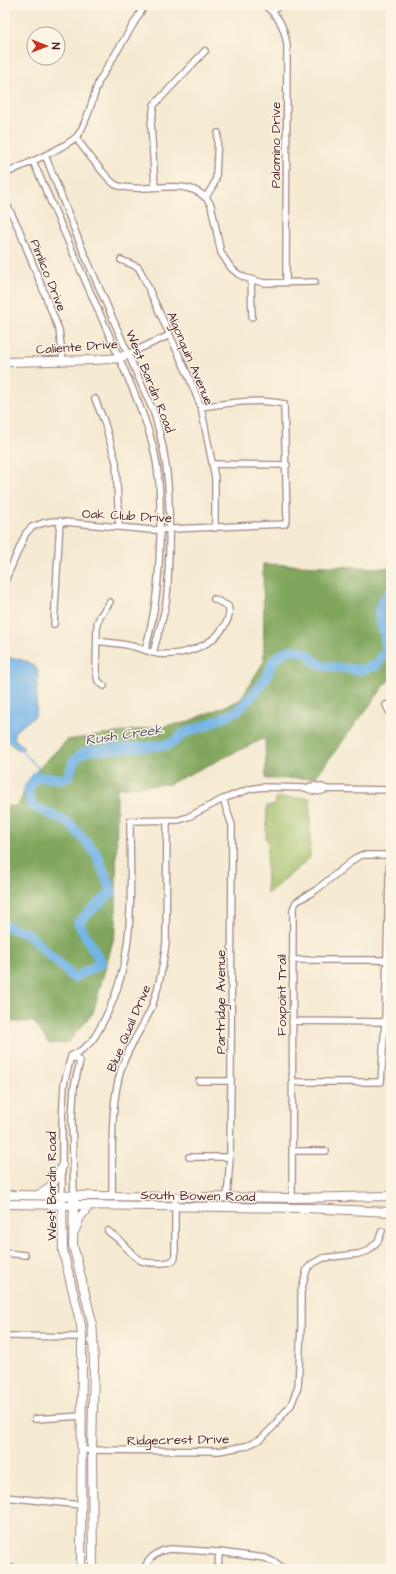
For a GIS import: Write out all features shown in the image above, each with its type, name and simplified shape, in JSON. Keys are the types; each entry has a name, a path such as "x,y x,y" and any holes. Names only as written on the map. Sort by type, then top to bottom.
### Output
{"main road":[{"name":"Caliente Drive","path":"5,362 119,358 128,354"},
{"path":"36,1195 47,1190 54,1183 62,1166"},
{"name":"South Bowen Road","path":"5,1195 292,1198 391,1195"},
{"name":"West Bardin Road","path":"62,1196 63,1251 81,1325 82,1337 81,1569"},
{"name":"West Bardin Road","path":"74,1196 73,1238 76,1260 92,1322 94,1364 92,1450 93,1569"},
{"name":"South Bowen Road","path":"5,1204 306,1208 389,1212"},
{"path":"73,1238 78,1222 89,1206"},
{"path":"5,1569 14,1569"}],"street":[{"path":"5,174 76,138 88,114 99,81 146,5"},
{"name":"Palomino Drive","path":"264,5 280,20 285,33 287,45 286,282"},
{"path":"273,12 278,5"},
{"path":"155,187 151,124 154,105 205,50"},
{"path":"206,197 216,178 218,133"},
{"path":"76,138 114,185 125,187 193,189 199,191 206,197 211,205 221,253 231,268 242,276 264,283 315,282"},
{"name":"West Bardin Road","path":"45,155 81,246 154,413 162,437 167,462 170,492 168,582 165,608 154,652"},
{"name":"West Bardin Road","path":"33,161 148,426 153,447 158,473 161,510 158,581 155,608 145,650"},
{"name":"Pimlico Drive","path":"5,201 19,229 59,330 63,360"},
{"name":"Algonquin Avenue","path":"121,260 138,267 170,335 201,407 215,478 215,528"},
{"path":"251,280 252,317"},
{"name":"Caliente Drive","path":"128,354 170,335"},
{"path":"95,399 104,421 116,462 119,527"},
{"path":"201,407 227,403 265,402 284,404 286,465 213,464"},
{"name":"Oak Club Drive","path":"5,581 26,533 32,527 43,523 60,521 119,527 160,529 283,525 287,523 286,465"},
{"path":"54,624 60,521"},
{"path":"97,641 121,644 154,652 171,654 183,652 208,643 221,633 227,622 229,610 228,606 224,603 214,599"},
{"path":"104,686 98,681 96,671 97,624 100,616 110,602"},
{"path":"386,705 391,715"},
{"path":"71,1056 83,1050 95,1039 120,983 129,941 130,821 166,821 188,817 223,799 254,788 306,788 313,792 321,792 327,789 391,790"},
{"name":"Partridge Avenue","path":"223,799 232,825 231,1081 230,1157 227,1207"},
{"path":"292,1082 381,1082 385,1022 391,811"},
{"name":"Blue Quail Drive","path":"112,1196 113,1109 117,1083 130,1048 150,1011 164,963 166,943 166,821"},
{"name":"Foxpoint Trail","path":"292,1198 293,909 296,902 316,890 362,855 390,854"},
{"path":"292,960 387,960"},
{"path":"292,1021 385,1022"},
{"name":"West Bardin Road","path":"62,1196 64,1084 71,1056 80,1061 74,1087 72,1120 74,1196"},
{"path":"199,1081 231,1081"},
{"path":"292,1151 326,1151"},
{"path":"189,1157 230,1157"},
{"path":"108,1231 141,1262 169,1262 175,1258 175,1197"},
{"name":"Ridgecrest Drive","path":"82,1450 219,1452 246,1446 261,1439 291,1405 298,1387 301,1292 308,1269 312,1264 323,1258 358,1254 368,1251 378,1241 382,1231"},
{"path":"5,1253 25,1255"},
{"path":"7,1336 82,1337"},
{"path":"35,1419 82,1416"},
{"path":"5,1497 81,1505"},
{"path":"144,1569 147,1562 156,1553 164,1550 182,1549 265,1558 284,1569"},
{"path":"218,1552 218,1569"}],"green space":[{"path":"263,564 391,568 391,677 315,778 266,779 265,738 169,784 117,788 116,930 93,1013 68,1042 49,1044 34,1022 5,1022 5,806 17,806 22,798 25,785 33,774 67,740 184,723 240,700 264,661"},
{"path":"276,798 310,798 310,858 267,894 267,859 269,843 266,839 267,806 275,806"}],"water":[{"path":"5,658 24,660 32,664 38,671 35,716 14,732 14,738 24,747 22,752 5,740"}],"waterway":[{"name":"Rush Creek","path":"5,926 27,933 74,978 101,963 78,922 112,892 96,853 69,823 31,805 28,790 36,777 64,779 69,776 73,762 81,754 88,751 166,745 174,742 184,733 209,724 237,711 252,696 266,678 274,660 283,653 291,650 300,651 309,655 316,663 324,666 361,670 377,665 385,652 386,645 379,612 381,605 391,591"},
{"path":"22,751 38,768 36,777"}]}
